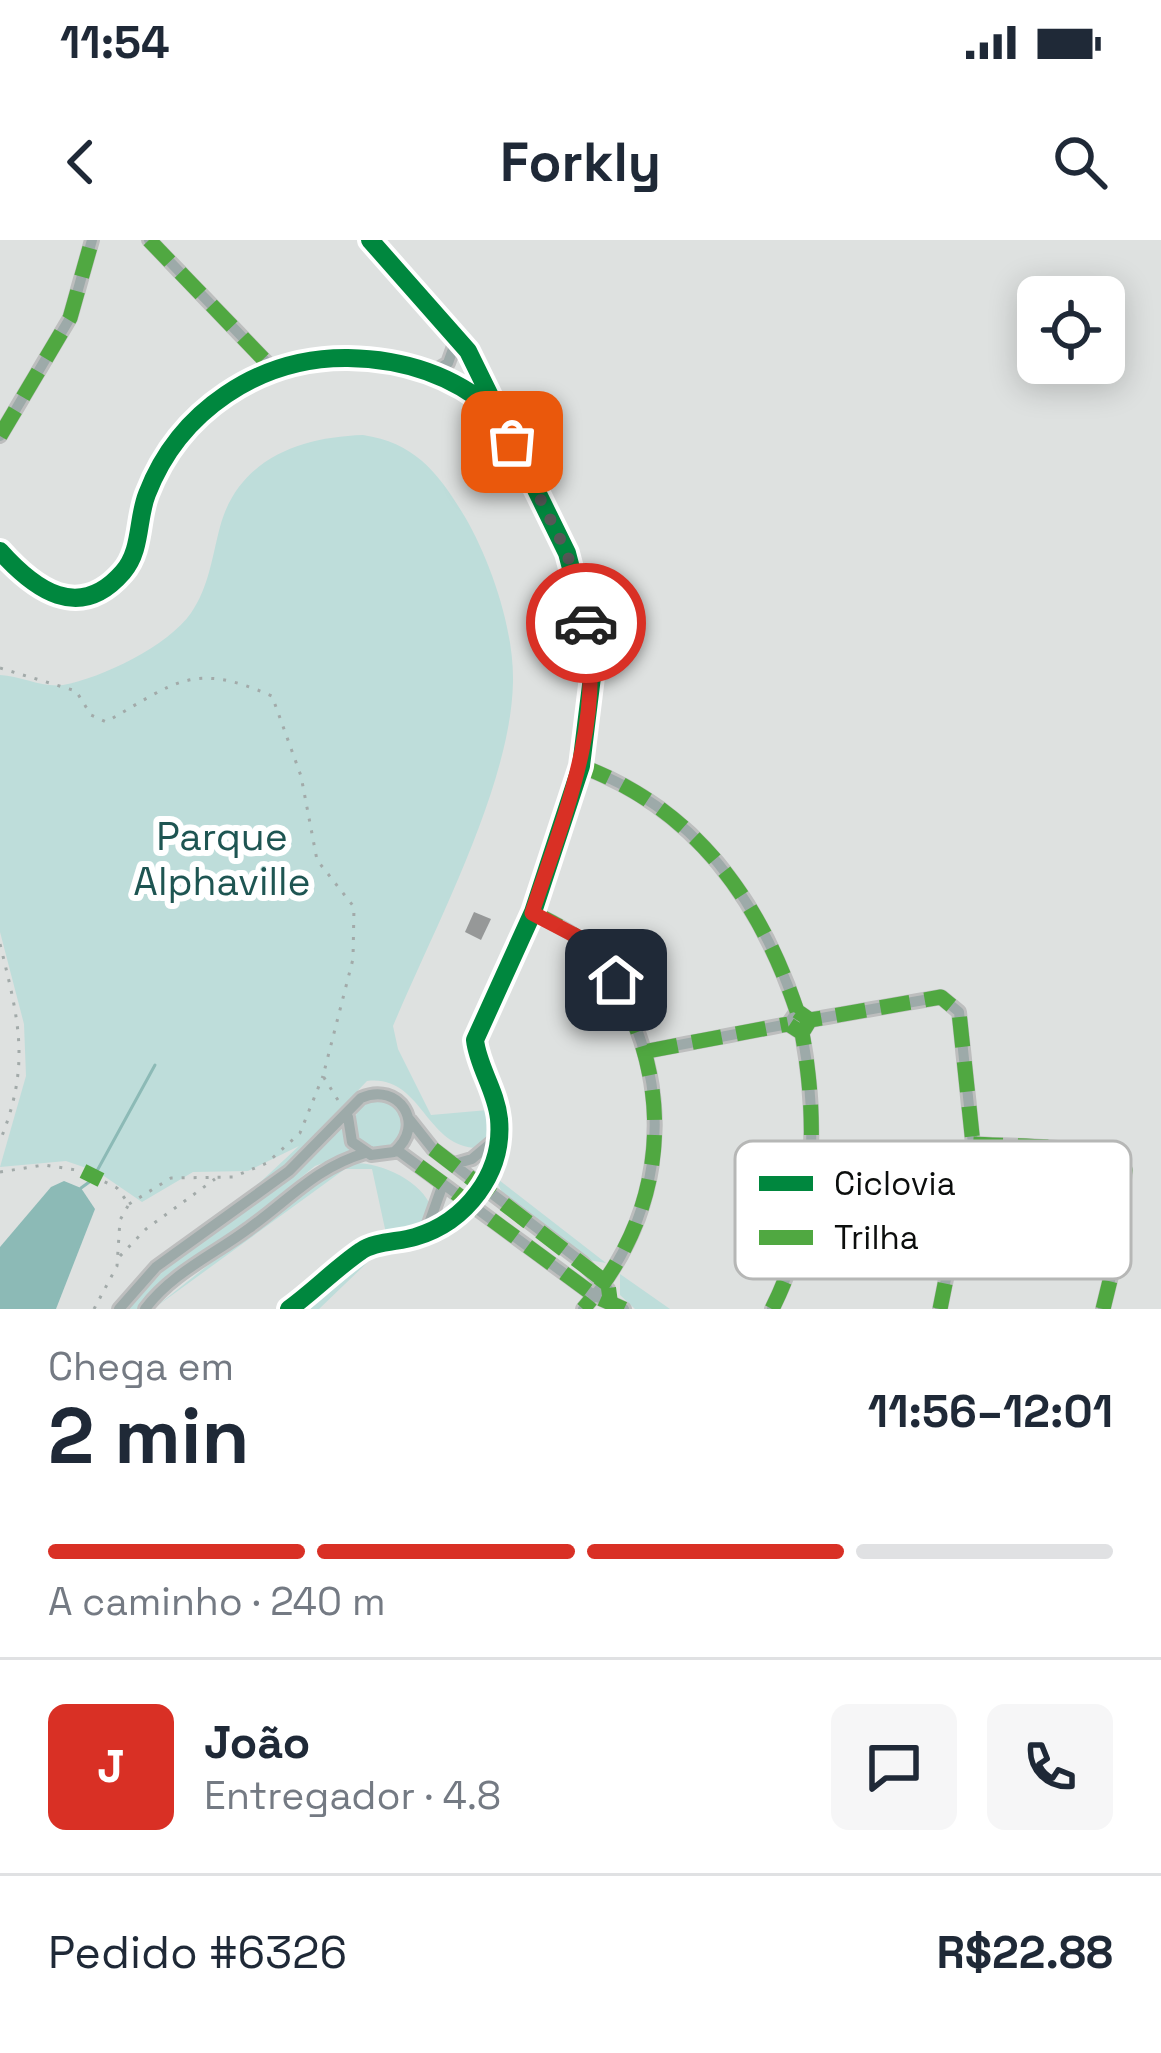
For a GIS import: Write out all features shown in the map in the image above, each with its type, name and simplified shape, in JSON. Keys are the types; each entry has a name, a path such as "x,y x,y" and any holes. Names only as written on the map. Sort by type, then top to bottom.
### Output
{"street":[{"path":"0,436 70,319 92,240"},
{"path":"149,240 273,369"},
{"path":"289,1309 364,1248 424,1235 471,1203 485,1186 500,1136 491,1077 475,1040 532,913 581,766 592,677 582,597 542,498 457,336 370,240"},
{"path":"433,372 452,356 457,336"},
{"path":"0,551 30,585 49,593 70,598 110,584 134,554 144,499 179,437 214,403 273,369 330,358 377,358 433,372 497,413"},
{"path":"581,766 639,792 709,850 762,925 797,1011 811,1020 928,998 951,1002 962,1024 973,1141"},
{"path":"532,913 580,938 600,958 648,1051 656,1100 655,1148 644,1211 608,1284 583,1309"},
{"path":"788,1024 797,1011"},
{"path":"811,1020 802,1033 813,1114 811,1141"},
{"path":"648,1051 788,1024 802,1033"},
{"path":"119,1309 156,1268 227,1220 348,1117 361,1098 380,1093 399,1100 434,1149 608,1284 610,1299"},
{"path":"348,1117 350,1138 365,1153"},
{"path":"145,1309 166,1286 248,1230 308,1178 365,1153 385,1156 397,1150 407,1137 409,1119"},
{"path":"455,1164 472,1159 500,1136"},
{"path":"397,1150 595,1296 624,1309"},
{"path":"424,1235 436,1216 443,1184"},
{"path":"772,1309 781,1279"},
{"path":"940,1309 946,1279"},
{"path":"1103,1309 1108,1279"}],"path":[{"path":"0,668 76,691 92,715 106,722 177,682 228,676 272,697 301,776 317,860 354,907 353,959 310,1116 284,1151 250,1173 171,1178 129,1204 120,1220 119,1257 94,1309"},
{"path":"0,944 20,1025 22,1066 0,1141"},
{"path":"323,1076 348,1117"},
{"path":"0,1172 44,1165 83,1172"},
{"path":"119,1257 216,1178"},
{"path":"101,1180 117,1188 129,1204"}],"green space":[{"name":"Parque Alphaville","path":"363,435 412,453 446,487 484,554 510,640 513,682 499,766 468,856 393,1026 398,1049 431,1115 488,1110 488,1139 478,1148 460,1145 446,1137 400,1089 367,1081 285,1167 205,1226 201,1225 255,1187 299,1146 248,1171 193,1172 142,1202 98,1172 66,1161 0,1167 26,1076 24,1024 0,932 0,675 63,685 115,668 151,648 180,625 197,603 220,527 241,484 275,456 295,447"},
{"path":"378,1101 395,1108 402,1125 395,1142 378,1149 361,1142 354,1125 361,1108"},
{"path":"340,1126 353,1152 315,1166 237,1230 176,1270 138,1309 128,1309 168,1266 278,1188"},
{"path":"354,1163 389,1170 420,1190 432,1209 424,1227 387,1238 372,1169 345,1169 153,1309 315,1180"},
{"path":"495,1177 606,1263 589,1260 503,1195"},
{"path":"368,1253 371,1259 319,1309 300,1309"},
{"path":"620,1274 670,1309 635,1309 620,1295"}],"shaded area":[{"path":"64,1181 81,1188 95,1209 56,1309 0,1309 0,1247 51,1187"}],"building":[{"path":"474,912 491,919 481,940 465,932"}],"waterway":[{"path":"81,1188 92,1180 155,1065"}],"marked path":[{"path":"0,436 70,318 92,240"},
{"path":"149,240 273,369"},
{"path":"581,766 658,807 718,863 763,932 797,1011"},
{"path":"533,912 581,940 609,971 643,1047 652,1087 655,1127 643,1204 628,1241 583,1309"},
{"path":"810,1020 941,997 959,1012 973,1141"},
{"path":"797,1011 810,1020 802,1033 788,1024 797,1011"},
{"path":"648,1051 788,1024"},
{"path":"802,1033 811,1141"},
{"path":"433,1149 608,1284 610,1299"},
{"path":"419,1166 595,1296 624,1309"},
{"path":"83,1171 101,1180"},
{"path":"772,1309 785,1279"},
{"path":"940,1309 946,1279"},
{"path":"1103,1309 1110,1279"}],"cycle path":[{"path":"289,1309 367,1248 415,1237 450,1220 488,1176 499,1139 499,1119 475,1040 533,912 581,766 592,677 589,636 567,553 468,351 370,240"},
{"path":"0,551 27,577 58,595 90,596 106,587 129,563 147,494 179,438 226,394 284,367 348,358 388,361 443,378 492,409"}],"way so far":[{"path":"512,442 567,553 586,623"}],"route":[{"path":"586,623 592,677 581,766 532,913 580,938 616,980"}]}
